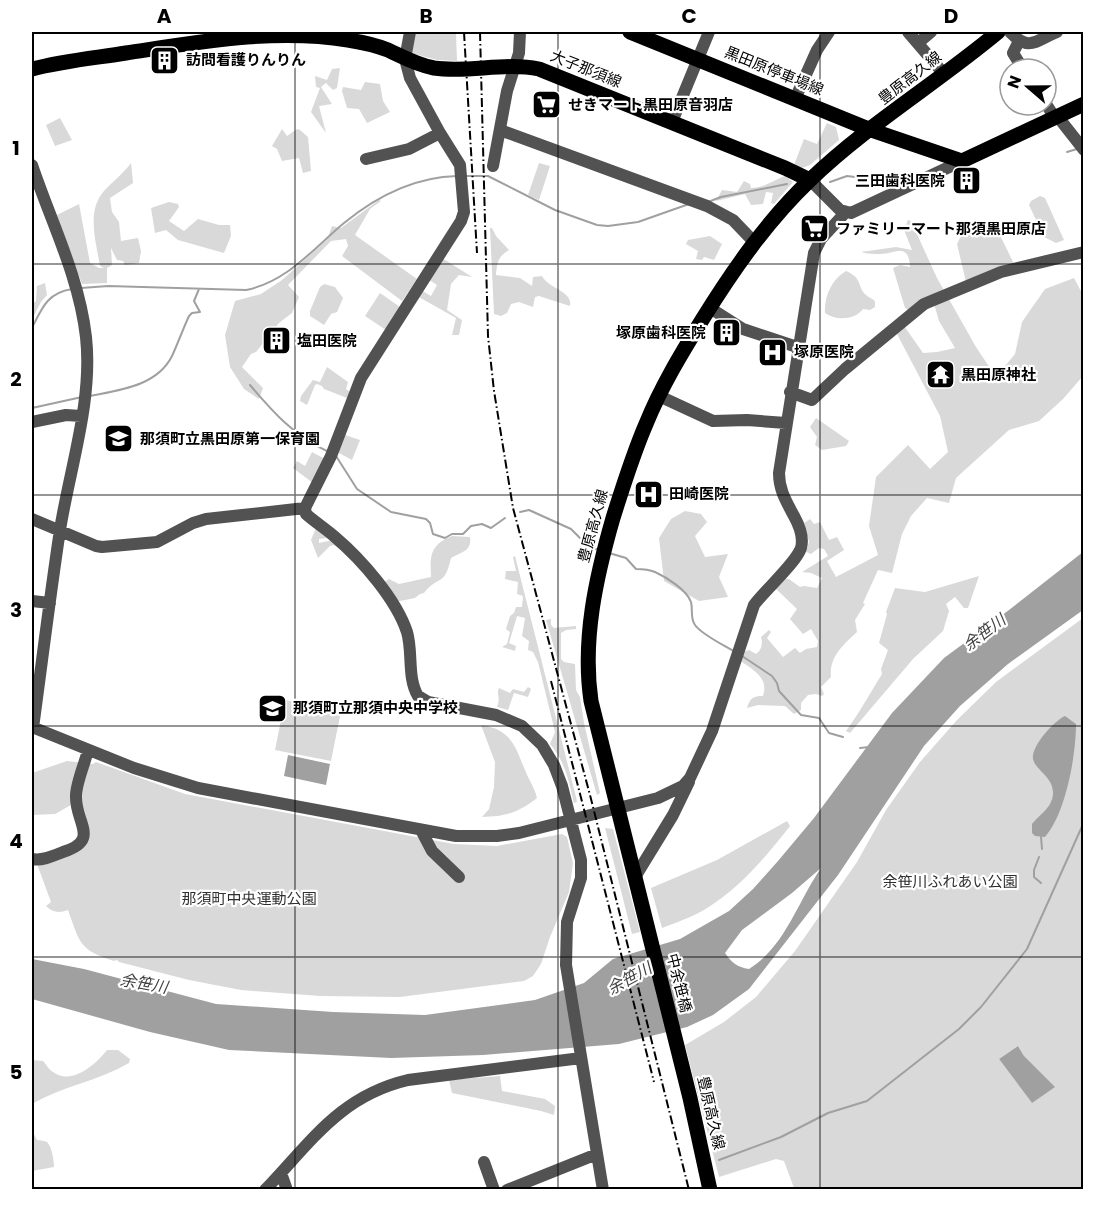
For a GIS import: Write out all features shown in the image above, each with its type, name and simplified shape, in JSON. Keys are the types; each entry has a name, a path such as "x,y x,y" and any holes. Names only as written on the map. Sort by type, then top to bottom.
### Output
{"main road":[{"name":"黒田原停車場線","path":"630,32 871,130"},
{"name":"豊原高久線","path":"871,130 998,32"},
{"name":"大子那須線","path":"32,69 203,37 311,35 372,45 423,65 442,69 516,66 548,72 810,180"},
{"path":"1058,116 1083,104"},
{"path":"810,180 871,130 962,161 1056,117"},
{"name":"豊原高久線","path":"648,930 616,809 591,701 588,669 591,621 604,549 642,432 659,396 710,308 755,243 784,207 810,180"},
{"name":"中余笹橋","path":"648,930 676,1046"},
{"name":"豊原高久線","path":"676,1046 710,1190"}],"street":[{"path":"410,32 405,58 410,78 460,172 464,212 461,221 361,378 331,456 305,508 306,514 350,551 386,594 402,620 408,635 416,693 428,702 496,715 522,726 542,745 554,765 572,820 581,860 581,878 567,922 566,965 603,1190"},
{"path":"493,166 507,91 516,66 520,32"},
{"path":"672,123 710,32"},
{"path":"795,99 829,32"},
{"path":"908,32 944,74"},
{"path":"918,43 931,32"},
{"path":"1016,57 1013,53 1015,36 1029,44 1057,32"},
{"path":"1056,117 1083,150"},
{"path":"500,130 707,206 728,217 755,243"},
{"path":"366,159 409,149 440,133"},
{"path":"634,877 673,815 704,750 753,605 801,548 802,539 799,526 779,483 797,346 814,253 821,239 844,213 859,211 962,161"},
{"path":"32,165 79,298 86,340 87,364 81,416 60,530 32,728 151,774 198,788 456,836 497,836 572,820 672,793 690,778"},
{"path":"810,180 844,213"},
{"path":"790,392 812,400 912,312 933,300 1001,272 1083,252"},
{"path":"710,308 743,329 797,346"},
{"path":"659,396 713,421 747,420 786,423"},
{"path":"32,422 66,415 81,416"},
{"path":"32,519 96,546 157,542 193,523 206,519 305,508"},
{"path":"32,601 50,603"},
{"path":"32,859 41,860 75,848 83,842 85,835 76,797 88,750"},
{"path":"420,830 432,851 459,877"},
{"path":"265,1190 333,1117 349,1105 387,1085 408,1080 580,1058"},
{"path":"507,1190 597,1154"},
{"path":"484,1162 494,1190"},
{"path":"282,1173 287,1190"}],"green space":[{"path":"415,32 456,32 457,61 437,60 411,53"},
{"path":"340,68 337,88 333,90 326,83 321,87 332,104 319,106 326,133 311,112 320,88 316,87 315,76 327,80 332,69"},
{"path":"365,82 380,84 383,101 390,112 367,123 359,109 347,108 342,91 343,87 361,90"},
{"path":"60,118 72,140 55,146 46,125"},
{"path":"827,123 836,127 839,140 810,165 802,168 794,165 804,139 817,144"},
{"path":"282,129 287,136 297,129 308,137 311,171 303,173 299,158 282,161 277,149 272,146"},
{"path":"131,163 133,183 110,198 112,212 119,222 121,241 138,238 141,251 139,263 125,265 123,261 117,260 111,248 112,265 107,268 107,283 82,284 57,215 79,204 90,263 104,268 100,266 95,237 95,208 104,191"},
{"path":"539,163 550,166 539,200 528,195"},
{"path":"785,176 793,182 774,204 771,203 773,193 766,192 763,204 751,205 745,194 716,201 722,190 737,192 744,181 750,184 751,188 756,188"},
{"path":"1040,196 1045,198 1064,240 1056,243 1044,237 1029,205 1031,201"},
{"path":"379,200 381,201 370,209 355,235 417,279 402,301 342,256 348,246 346,239 331,241 288,285 299,297 292,313 279,323 242,367 263,388 259,399 244,389 230,367 225,335 235,301 261,294 282,280 327,240 332,226 341,228"},
{"path":"169,202 178,204 179,207 169,221 184,231 198,219 219,225 230,225 231,236 224,253 178,240 166,230 155,233 151,208"},
{"path":"908,220 911,221 937,278 976,347 996,377 1015,354 1022,322 1045,289 1074,278 1083,295 1083,376 1039,421 1009,430 956,478 949,503 927,498 911,516 902,534 892,573 878,570 863,603 865,604 855,620 857,632 835,657 831,677 821,687 824,694 822,696 808,695 801,703 801,710 794,714 785,706 758,705 747,708 752,698 763,696 764,684 754,671 739,660 743,652 749,650 756,654 762,646 761,637 769,630 771,632 767,638 783,657 795,648 800,653 817,647 818,641 811,629 803,634 790,619 797,609 773,586 782,578 789,579 800,587 817,588 822,578 802,572 828,556 824,549 819,548 811,554 806,552 809,542 804,523 810,519 814,524 820,522 829,540 837,537 844,550 827,561 836,577 878,555 869,526 876,477 908,445 930,469 948,452 940,416 897,334 902,323 923,353 955,348 939,321 932,297 908,310 905,308 893,268 900,265 910,267 907,254 900,251 881,254 861,252 896,247 912,250 904,230"},
{"path":"996,227 1015,266 966,282 957,244 962,234 977,228 984,231"},
{"path":"490,228 509,250 499,260 496,275 520,278 532,286 533,277 542,276 568,297 570,306 539,296 535,297 533,307 519,302 511,304 507,313 501,316 494,314"},
{"path":"710,236 722,244 714,260 704,257 702,260 696,259 698,251 686,244 688,240"},
{"path":"442,258 472,277 459,275 451,284 447,310 462,320 459,335 452,335 456,318 417,296 421,290 431,296 437,285 428,279"},
{"path":"846,271 855,277 863,292 875,301 875,307 870,310 863,309 860,313 845,318 829,316 825,313 830,289"},
{"path":"45,283 47,295 32,319 32,304 36,301 37,286"},
{"path":"324,284 335,287 343,298 337,312 331,314 324,325 310,316 310,311 320,287"},
{"path":"380,293 400,307 386,330 365,316"},
{"path":"327,367 348,382 346,389 350,392 347,398 317,384 307,405 300,401 313,380 320,382"},
{"path":"816,418 849,441 846,446 822,450 815,445 817,437 810,427"},
{"path":"345,435 360,440 352,460 337,452"},
{"path":"312,452 325,459 313,483 293,468 297,461 305,466"},
{"path":"685,511 701,514 707,522 695,536 705,557 728,554 719,577 728,597 699,601 664,581 659,538 671,519"},
{"path":"316,528 327,538 319,539 319,543 333,540 340,549 334,545 330,546 318,558 311,540"},
{"path":"452,536 470,537 468,548 451,558 443,577 424,593 415,598 395,602 383,583 389,579 399,584 431,577 431,557 435,547"},
{"path":"515,556 576,797 577,802 574,803 563,765 550,744 555,732 538,662 533,652 528,650 529,641 522,636 525,618 517,616 509,643 516,646 515,651 502,647 507,644 510,632 506,629 510,616 516,607 522,607 523,596 517,594 518,582 505,579 506,571 516,571 513,557"},
{"path":"979,576 968,608 964,608 955,597 946,604 949,611 943,631 913,659 850,733 846,731 882,674 881,669 888,650 879,643 886,612 895,588 925,592"},
{"name":"余笹川ふれあい公園","path":"1083,618 1083,1189 802,1189 794,1188 784,1161 776,1159 719,1177 685,1045 724,1022 756,997 795,951 857,862 886,810 920,762 957,720 996,682","holes":["1018,1046 1024,1056 1032,1103 999,1059"]},
{"path":"551,619 551,625 554,628 576,626 576,629 561,633 561,659 564,662 575,664 576,690 580,697 600,793 597,795 546,620"},
{"path":"528,687 531,689 528,697 514,693 508,710 497,707 499,688 510,693 513,689 524,692"},
{"path":"285,700 341,711 331,761 275,750"},
{"path":"481,725 501,732 513,743 535,792 537,798 511,813 482,817 489,809 494,787 495,762"},
{"name":"那須町中央運動公園","path":"67,761 93,764 96,762 185,794 454,844 497,846 562,834 567,837 573,863 569,892 541,964 533,976 524,981 400,997 320,996 241,990 189,980 114,961 94,953 82,944 68,910 56,912 46,906 51,902 37,864 80,847 78,801 55,814 32,815 32,773"},
{"path":"787,821 790,826 765,857 737,885 703,910 662,928 651,888 717,860"},
{"path":"605,828 613,829 640,932 632,934"},
{"path":"107,1050 118,1050 130,1059 129,1063 32,1104 32,1060 43,1061 60,1076 76,1075 90,1067"},
{"path":"500,1076 502,1091 545,1099 555,1106 554,1115 452,1093 449,1080"},
{"path":"32,1130 37,1140 49,1144 54,1167 32,1171"}],"water":[{"name":"余笹川","path":"1083,552 1083,610 1008,664 960,706 924,746 838,875 749,989 713,1015 687,1027 619,1044 483,1055 391,1058 229,1050 150,1032 32,999 32,959 84,969 216,1004 333,1012 425,1015 535,1000 584,983 613,959 680,939 729,911 753,889 814,818 892,713 944,658","holes":["821,868 782,936 761,960 749,969 738,966 730,959 725,953 742,930"]},
{"path":"1065,716 1076,724 1074,751 1064,799 1059,814 1045,837 1035,836 1032,833 1032,824 1048,807 1052,799 1053,788 1048,778 1034,763 1033,754 1044,734"},
{"path":"288,755 330,764 326,785 284,776"},
{"path":"1018,1046 1024,1056 1055,1087 1032,1103 999,1059"}],"waterway":[{"path":"1067,152 1077,149"},
{"path":"81,288 108,286 246,290 261,286 299,263 344,223 370,204 411,184 457,176"},
{"path":"466,176 488,176 555,210 597,225 608,226 638,222 689,204"},
{"path":"830,182 847,176 903,183"},
{"path":"708,202 721,197 787,184"},
{"path":"32,328 46,302 57,294 72,289"},
{"path":"90,396 137,385 157,374 172,356 189,316 200,312 194,301 199,289"},
{"path":"250,385 295,431 329,452"},
{"path":"32,408 82,397"},
{"path":"336,456 357,489 391,512 426,519 430,523 433,534 445,538 452,534 463,534 471,526 482,524 491,528 505,518"},
{"path":"520,512 529,510 571,529 587,545 598,550"},
{"path":"609,553 626,558 636,569 652,571 676,584 689,597 693,620 698,629 735,652"},
{"path":"742,656 772,676 779,691 801,715 819,718 829,733 843,737"},
{"path":"860,748 869,747"},
{"path":"719,1160 781,1137 828,1113 867,1101 959,1029 981,1007 1027,949 1084,822"},
{"path":"1041,837 1042,849"},
{"path":"1039,857 1034,877 1041,883"}],"railway":[{"path":"464,32 477,253"},
{"path":"480,32 488,336 494,391 513,508 590,795 689,1190"},
{"path":"551,681 654,1082"}],"place":[{"name":"訪問看護りんりん","path":"165,60"},
{"name":"せきマート黒田原音羽店","path":"547,105"},
{"name":"三田歯科医院","path":"966,181"},
{"name":"ファミリーマート那須黒田原店","path":"815,229"},
{"name":"塚原歯科医院","path":"727,333"},
{"name":"塩田医院","path":"276,341"},
{"name":"塚原医院","path":"773,352"},
{"name":"黒田原神社","path":"940,375"},
{"name":"那須町立黒田原第一保育園","path":"119,439"},
{"name":"田崎医院","path":"648,494"},
{"name":"那須町立那須中央中学校","path":"272,708"}]}
